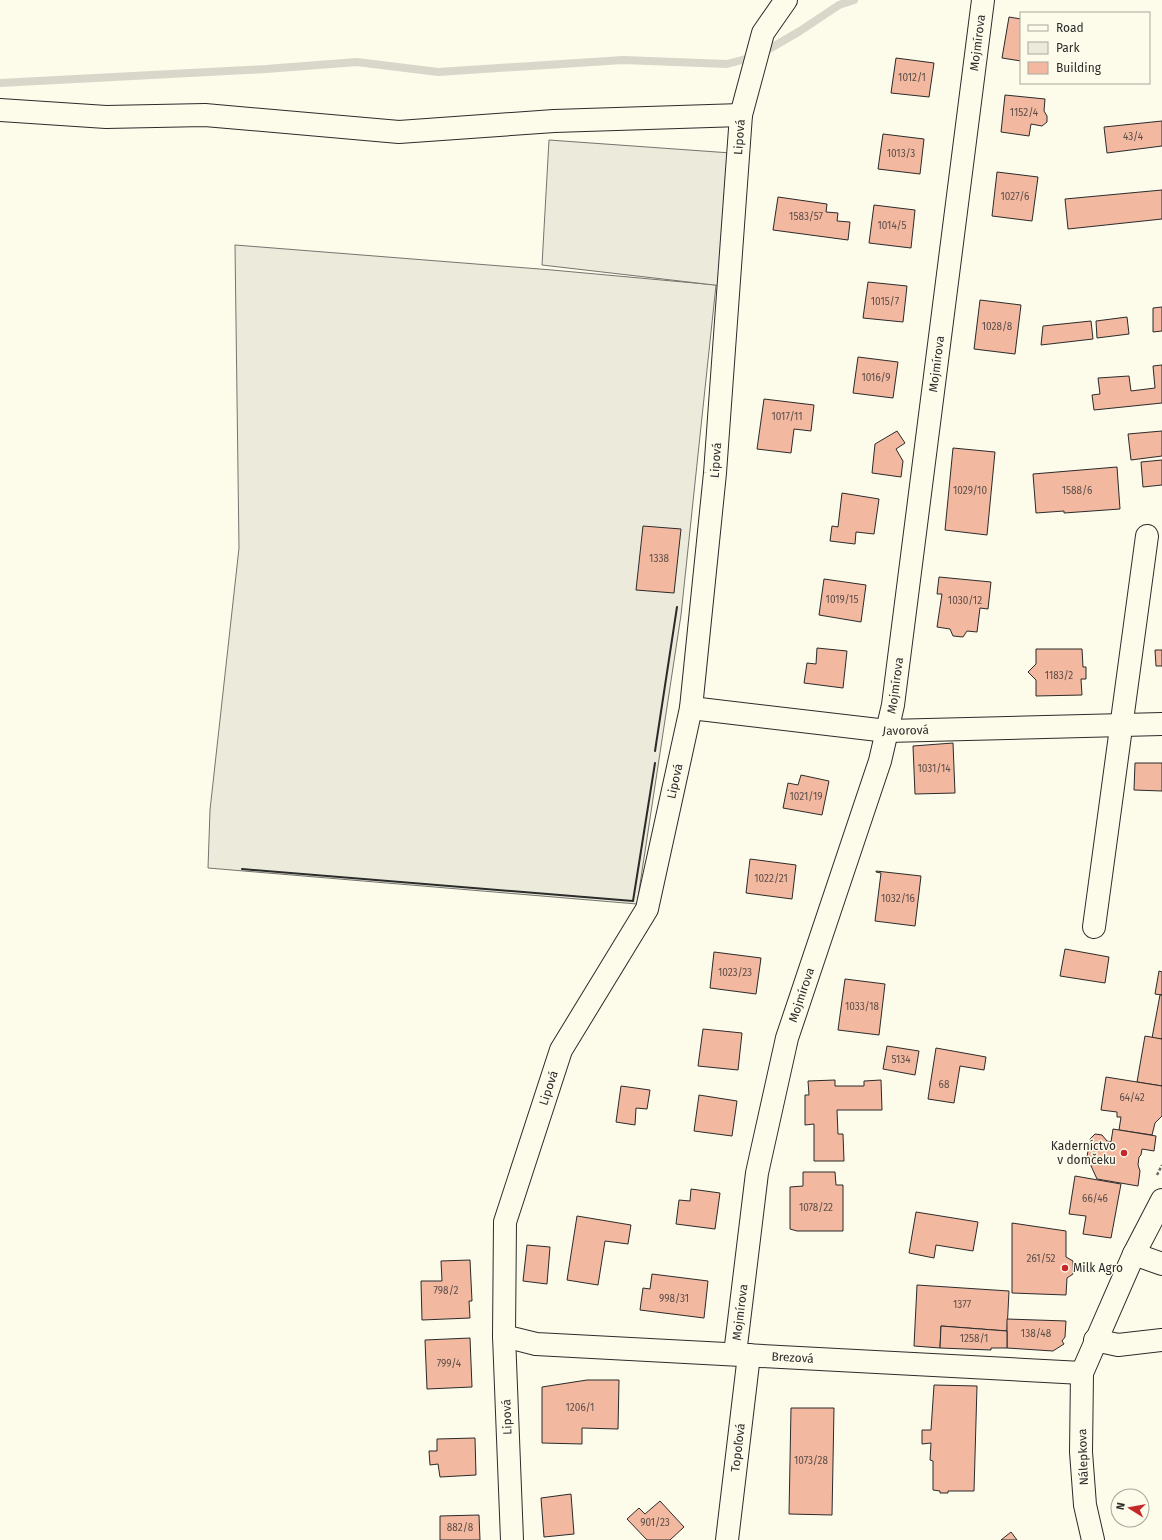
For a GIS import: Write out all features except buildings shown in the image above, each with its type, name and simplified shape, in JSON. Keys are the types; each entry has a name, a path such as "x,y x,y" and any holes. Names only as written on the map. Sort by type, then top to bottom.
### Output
{"street":[{"name":"Lipová","path":"512,1540 504,1336 505,1222 561,1050 647,909 691,708 716,473 741,115 763,32 786,0"},
{"name":"Mojmírova","path":"742,1355 757,1173 787,1038 880,761 895,689 984,0"},
{"path":"0,110 106,117 205,115 400,132 554,121 741,115"},
{"path":"1094,927 1147,536"},
{"name":"Javorová","path":"691,708 887,731 1162,724"},
{"path":"1082,1373 1095,1340 1134,1254 1162,1200"},
{"path":"1134,1254 1162,1264"},
{"name":"Brezová","path":"504,1336 536,1344 1082,1373"},
{"path":"1095,1340 1118,1345 1162,1340"},
{"name":"Topoľová","path":"727,1540 742,1355"},
{"name":"Nálepkova","path":"1082,1373 1081,1452 1085,1505 1093,1540"}],"green space":[{"path":"235,245 552,270 716,285 681,615 637,904 208,868 210,810 239,548"}],"shaded area":[{"path":"549,140 731,153 723,286 542,265"}],"waterway":[{"path":"0,83 266,69 357,62 438,72 623,60 727,64 757,56 800,31 839,5 854,0"}],"wall":[{"path":"655,751 677,607"},
{"path":"242,869 633,901 655,763"}],"place":[{"name":"Kaderníctvo v domčeku","path":"1124,1153"},
{"name":"Milk Agro","path":"1065,1268"}]}
